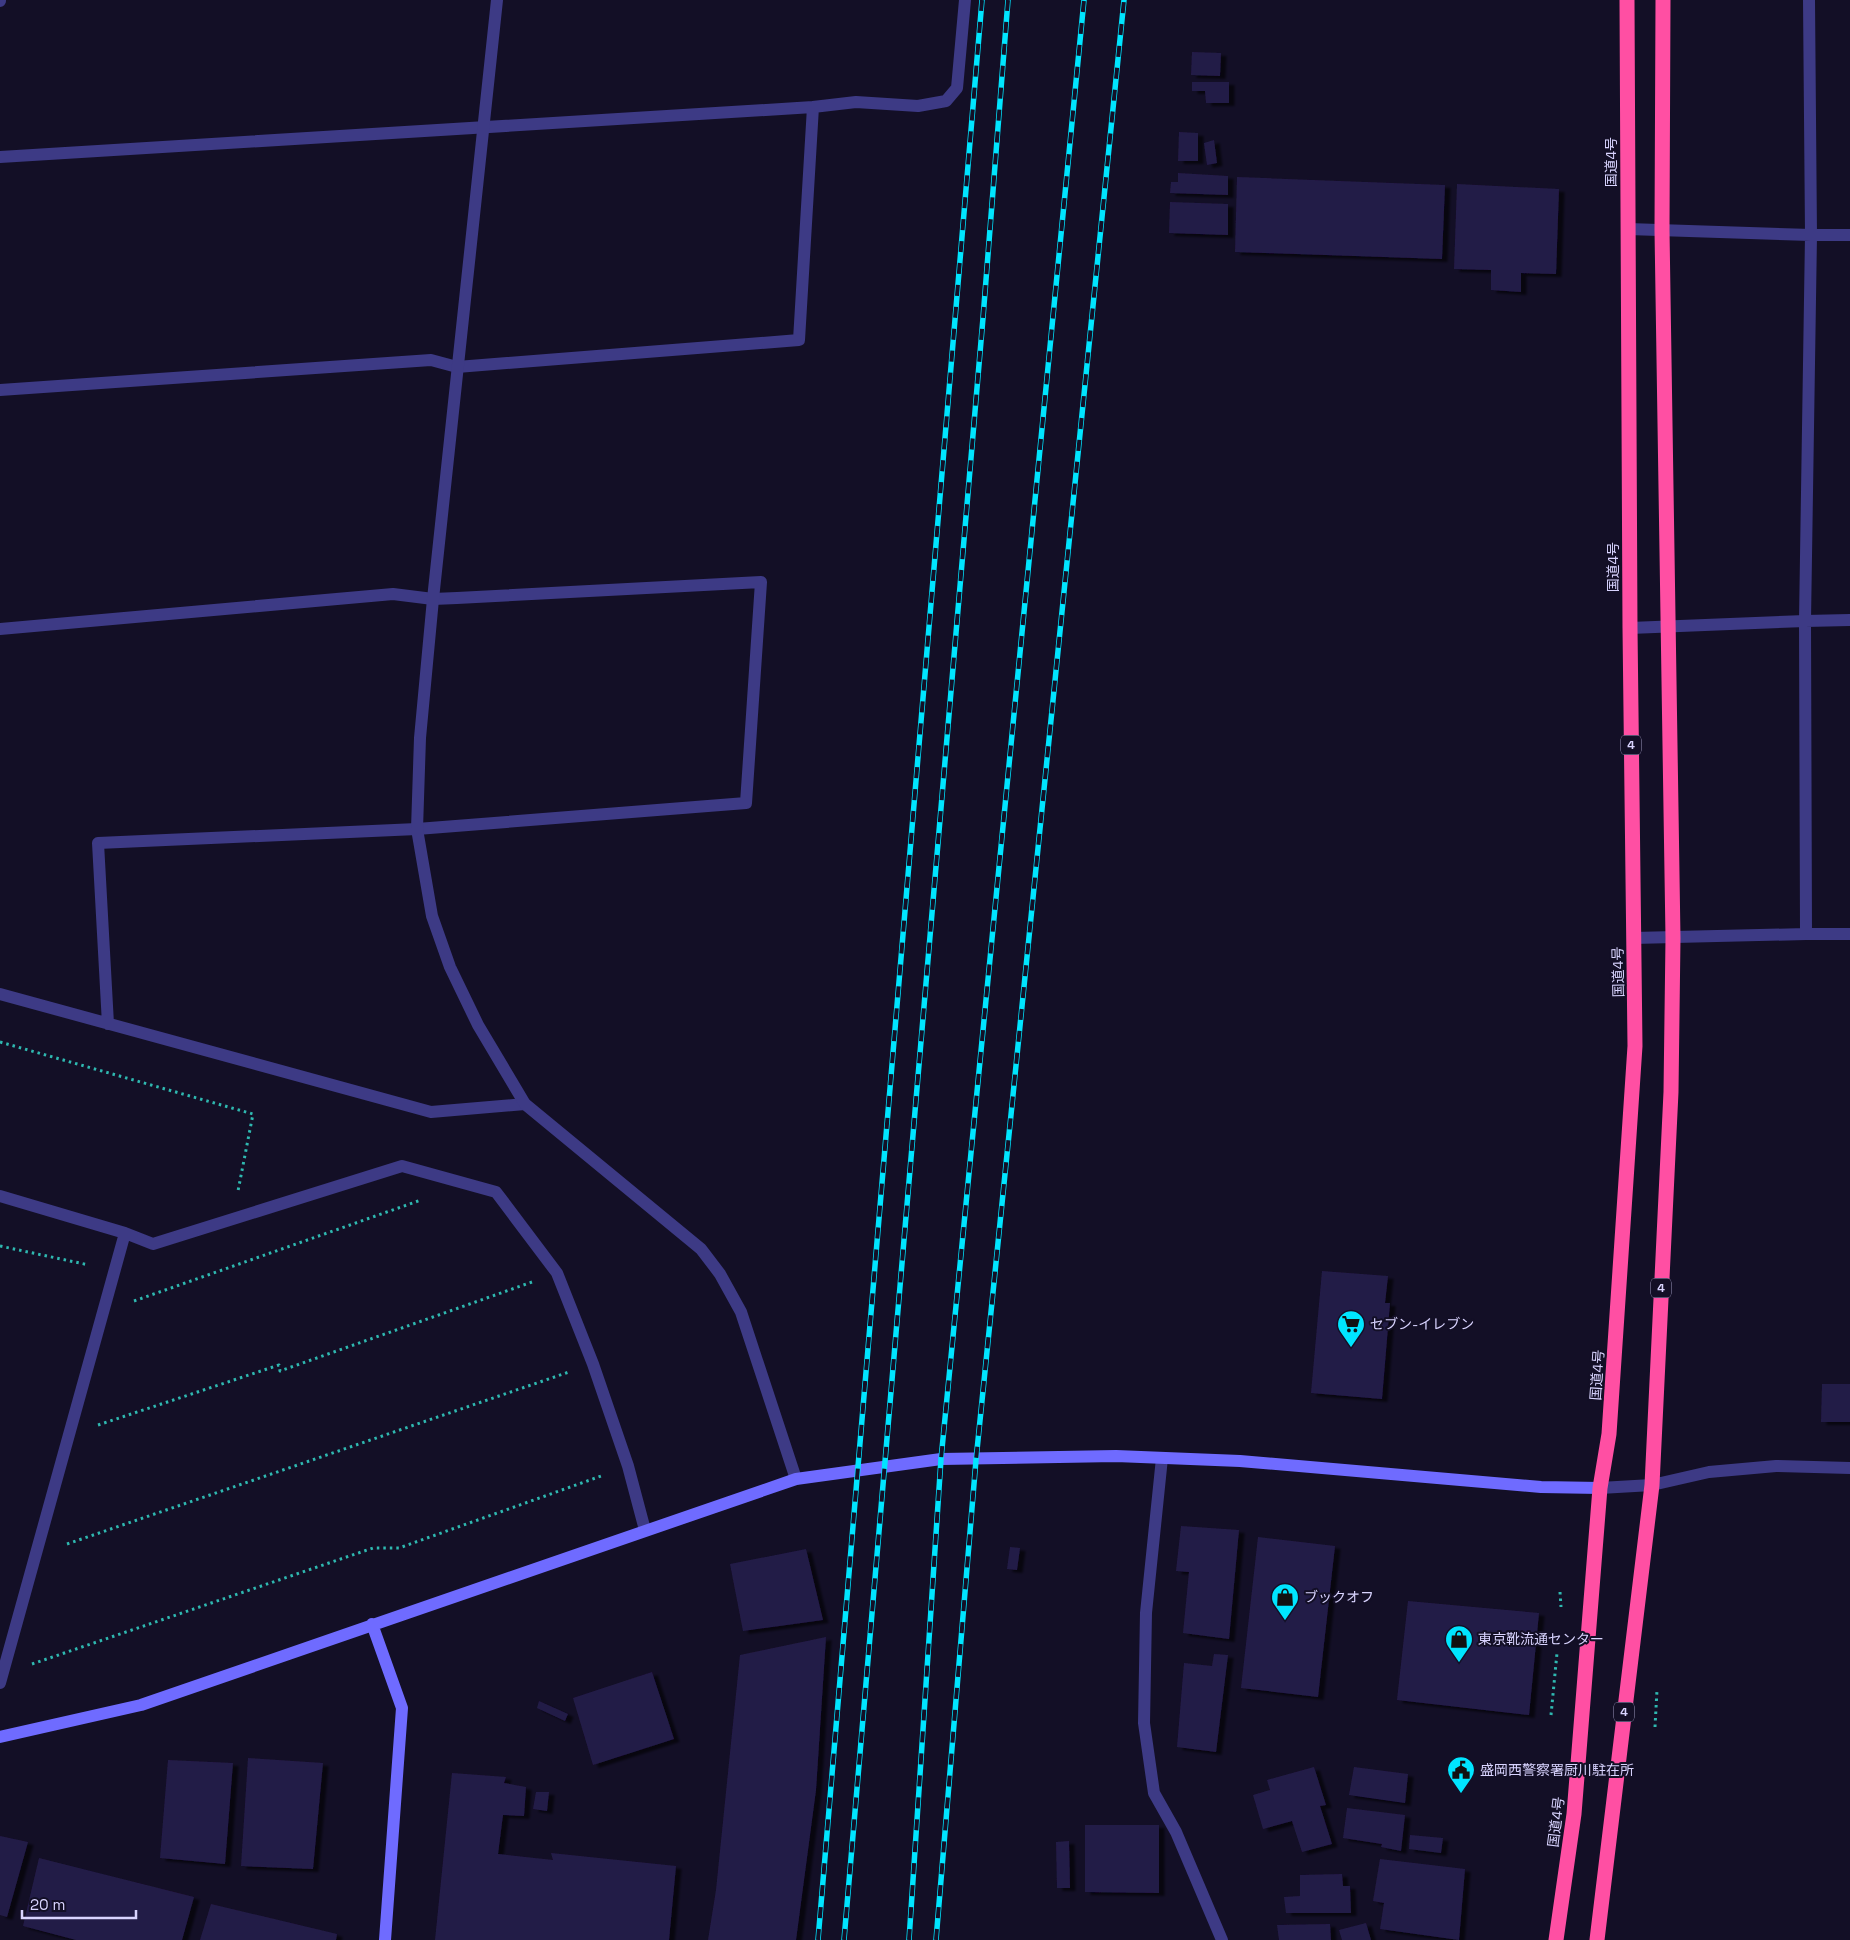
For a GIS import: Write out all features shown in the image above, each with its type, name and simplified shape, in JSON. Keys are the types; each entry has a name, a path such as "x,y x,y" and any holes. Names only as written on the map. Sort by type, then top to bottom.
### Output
{"highway":[{"name":"国道4号","path":"1556,1940 1574,1814 1600,1488 1609,1434 1635,1046 1630,628 1627,0"},
{"name":"4","path":"1596,1940 1652,1485 1671,1092 1673,938 1662,230 1662,0"}],"street":[{"path":"498,0 432,599 420,738 416,828 432,916 450,967 478,1025 525,1104 701,1249 720,1274 741,1312 796,1479"},
{"path":"0,157 813,107 856,102 918,106 946,101 957,88 965,0"},
{"path":"1806,934 1805,621 1810,235 1809,0"},
{"path":"0,390 431,360 457,366 799,340 813,107"},
{"path":"1628,229 1850,235"},
{"path":"0,629 393,594 432,599 762,582 746,803 416,828 98,843 108,1024"},
{"path":"1630,628 1850,620"},
{"path":"1633,938 1850,934"},
{"path":"0,994 431,1112 525,1104"},
{"path":"0,1196 125,1233 153,1244 402,1166 496,1192 557,1273 593,1364 628,1466 645,1530"},
{"path":"1,1679 38,1554 125,1233"},
{"path":"0,1737 141,1705 796,1479 940,1459 1116,1456 1240,1461 1541,1487 1600,1488 1652,1485 1709,1472 1776,1466 1850,1468"},
{"path":"1162,1458 1146,1613 1144,1723 1154,1793 1176,1832 1222,1940"},
{"path":"372,1624 402,1708 385,1940"}],"path":[{"path":"0,1042 253,1114 232,1219"},
{"path":"103,1312 466,1184"},
{"path":"0,1246 114,1271"},
{"path":"69,1435 279,1365 280,1371 557,1273"},
{"path":"38,1554 593,1364"},
{"path":"1,1679 373,1548 399,1548 628,1466"},
{"path":"1551,1715 1556,1654"},
{"path":"1655,1727 1658,1682"}],"building":[{"path":"1192,52 1221,53 1220,76 1191,75"},
{"path":"1192,82 1229,82 1229,103 1206,103 1205,91 1192,91"},
{"path":"1179,132 1198,133 1198,161 1178,161"},
{"path":"1214,140 1217,163 1207,165 1204,143"},
{"path":"1178,173 1228,176 1228,195 1170,193 1171,182 1178,182"},
{"path":"1237,177 1445,185 1442,259 1235,252"},
{"path":"1457,184 1559,189 1556,274 1521,273 1521,292 1491,290 1491,270 1454,269"},
{"path":"1170,202 1228,204 1228,235 1169,233"},
{"name":"セブン-イレブン","path":"1322,1271 1388,1276 1385,1303 1390,1303 1382,1399 1311,1393"},
{"path":"1822,1384 1850,1384 1850,1422 1821,1422"},
{"path":"1181,1526 1239,1530 1229,1639 1183,1633 1189,1572 1176,1571"},
{"path":"1258,1537 1335,1546 1318,1697 1241,1688"},
{"path":"1010,1547 1020,1548 1017,1570 1007,1569"},
{"path":"806,1549 823,1620 743,1631 730,1564"},
{"path":"1408,1601 1539,1613 1529,1715 1397,1700"},
{"path":"826,1637 816,1790 796,1940 708,1940 716,1890 740,1655"},
{"path":"1214,1654 1228,1655 1216,1752 1177,1747 1184,1663 1212,1666"},
{"path":"652,1672 674,1739 593,1765 573,1698"},
{"path":"539,1701 568,1714 565,1721 537,1708"},
{"path":"248,1758 323,1763 313,1869 241,1866"},
{"path":"168,1760 233,1763 225,1864 160,1858"},
{"path":"1314,1767 1326,1805 1320,1806 1332,1844 1302,1852 1292,1821 1263,1829 1253,1795 1270,1790 1267,1780"},
{"path":"1354,1767 1408,1774 1405,1803 1349,1795"},
{"path":"452,1773 506,1777 504,1783 526,1787 524,1816 503,1815 498,1854 553,1860 551,1853 676,1866 669,1940 435,1940"},
{"path":"536,1792 549,1792 547,1811 533,1809"},
{"path":"1347,1808 1405,1815 1401,1851 1381,1847 1382,1844 1343,1838"},
{"path":"1085,1825 1159,1825 1159,1893 1085,1892"},
{"path":"1410,1835 1443,1838 1441,1853 1409,1849"},
{"path":"0,1836 28,1842 7,1917 0,1915"},
{"path":"1069,1841 1070,1888 1057,1888 1056,1842"},
{"path":"39,1858 194,1897 182,1940 76,1940 23,1926"},
{"path":"1380,1859 1465,1869 1459,1940 1380,1929 1384,1903 1373,1901"},
{"path":"1342,1874 1343,1886 1350,1886 1351,1913 1286,1913 1284,1897 1300,1896 1300,1875"},
{"path":"211,1904 337,1934 336,1940 200,1940"},
{"path":"1366,1923 1371,1940 1342,1940 1339,1930"},
{"path":"1330,1924 1331,1940 1279,1940 1277,1925"}],"railway":[{"path":"818,1940 982,0"},
{"path":"844,1940 983,318 1008,0"},
{"path":"909,1940 941,1459 1084,0"},
{"path":"936,1940 976,1460 1124,0"}],"place":[{"name":"セブン-イレブン","path":"1351,1348"},
{"name":"ブックオフ","path":"1285,1621"},
{"name":"東京靴流通センター","path":"1459,1663"},
{"name":"盛岡西警察署厨川駐在所","path":"1461,1794"}]}
